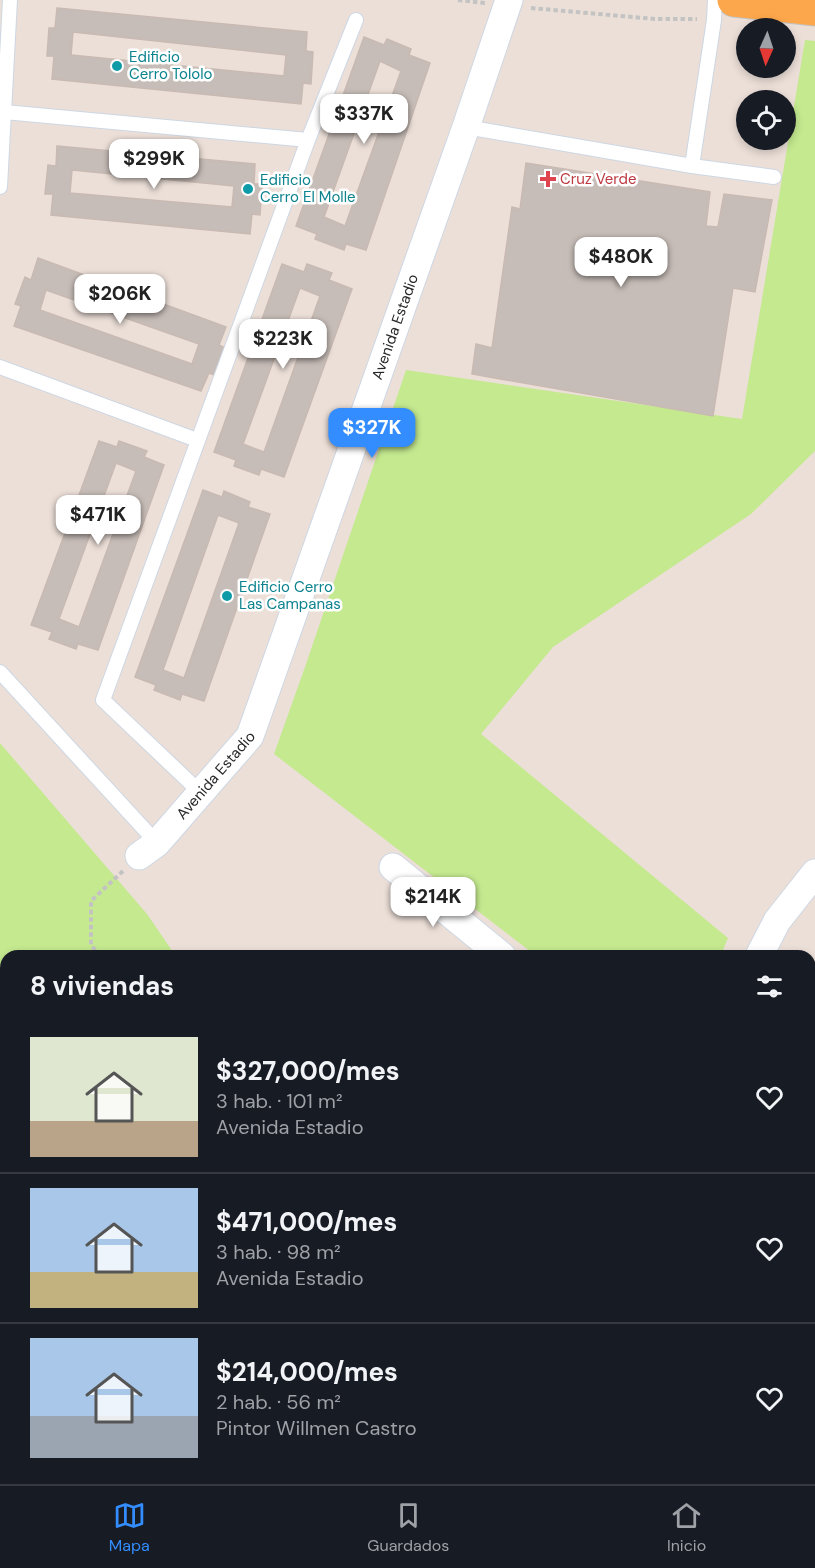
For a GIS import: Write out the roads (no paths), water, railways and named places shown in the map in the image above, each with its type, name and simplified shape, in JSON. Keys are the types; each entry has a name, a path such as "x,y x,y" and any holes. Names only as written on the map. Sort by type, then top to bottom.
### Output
{"main road":[{"path":"724,10 815,9"}],"street":[{"name":"Avenida Estadio","path":"148,850 202,794 250,736 466,127 508,2"},
{"path":"393,867 495,950"},
{"path":"762,950 777,921 815,873"}],"lane":[{"path":"0,187 10,0"},
{"path":"692,166 724,10 715,0"},
{"path":"202,794 103,700 308,140 356,20"},
{"path":"4,112 308,140"},
{"path":"466,127 692,166 774,177"},
{"path":"0,367 197,440"},
{"path":"0,672 148,850"}],"place":[{"name":"Edificio Cerro Tololo","path":"117,66"},
{"name":"Cruz Verde","path":"548,179"},
{"name":"Edificio Cerro El Molle","path":"248,189"},
{"name":"Edificio Cerro Las Campanas","path":"227,596"}]}
